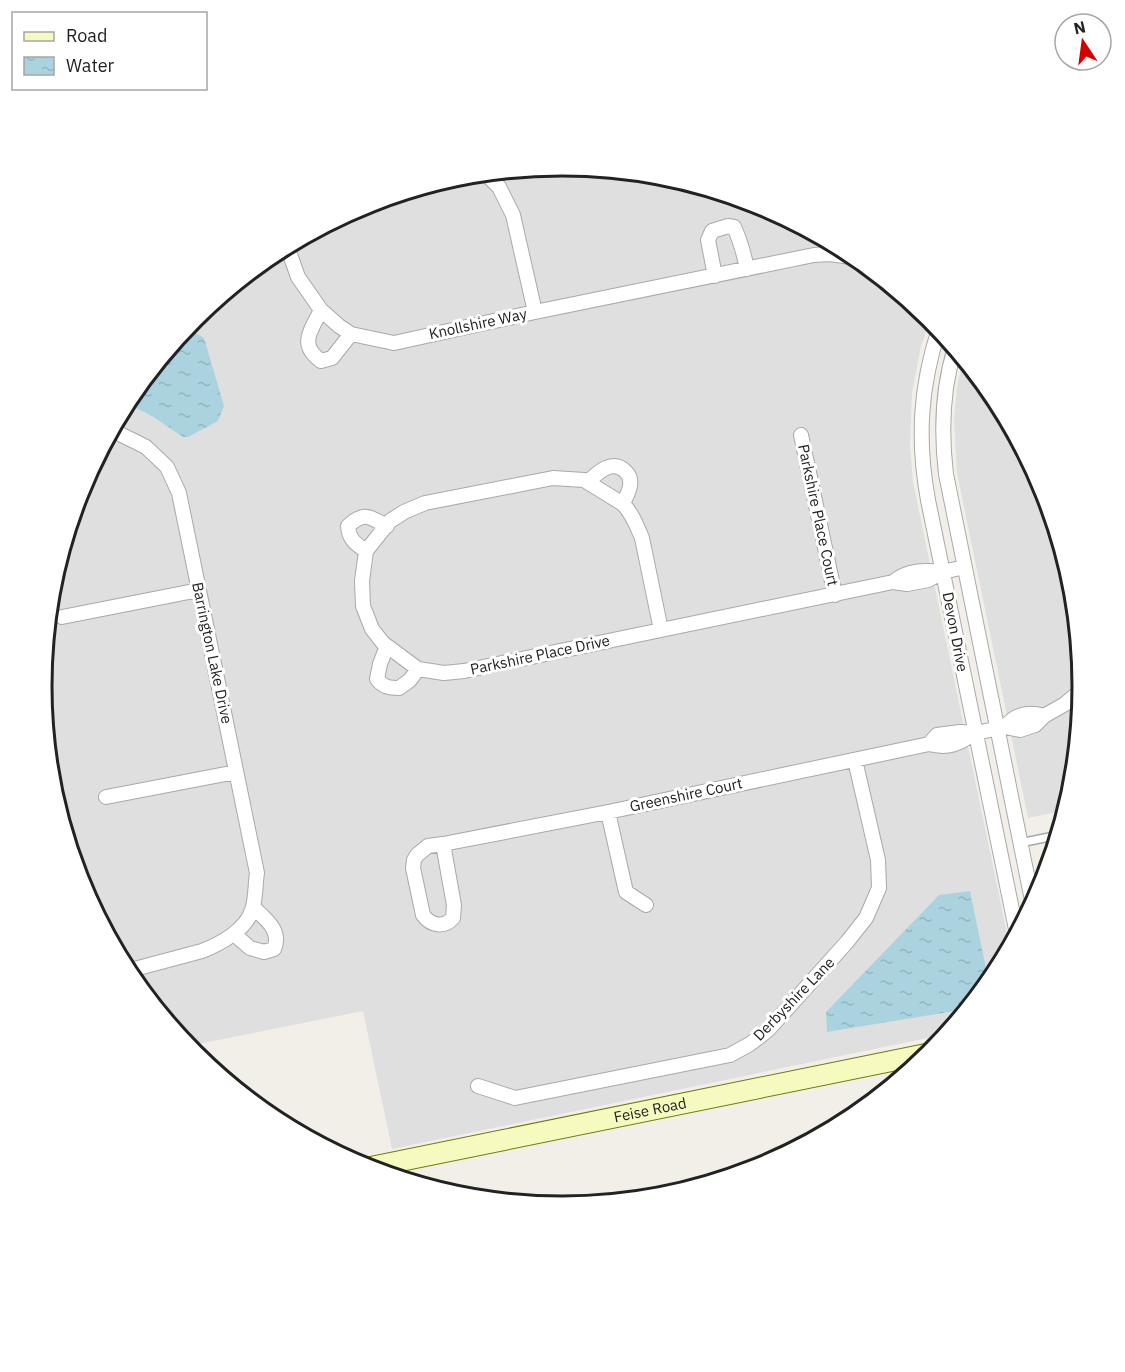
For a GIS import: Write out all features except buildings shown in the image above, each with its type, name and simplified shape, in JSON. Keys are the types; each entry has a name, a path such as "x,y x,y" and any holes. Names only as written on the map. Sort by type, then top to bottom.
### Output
{"street":[{"path":"493,181 499,187 513,215 535,312"},
{"path":"715,276 709,236 712,231 728,226 734,227 747,268"},
{"name":"Knollshire Way","path":"290,255 298,277 321,310 339,326 351,334 394,343 747,268 814,255 835,255"},
{"path":"321,310 309,333 308,344 312,354 321,361 332,358 351,334"},
{"name":"Devon Drive","path":"936,339 924,385 921,428 925,484 1015,922"},
{"name":"Devon Drive","path":"952,358 948,371 943,415 946,474 1000,728 1030,890"},
{"name":"Barrington Lake Drive","path":"119,434 146,447 167,467 179,493 256,864 253,907 249,918 234,934 214,947 138,968"},
{"name":"Parkshire Place Court","path":"801,435 835,595"},
{"path":"588,482 607,467 614,465 623,469 629,476 630,486 622,504"},
{"path":"387,526 371,516 358,518 348,526 350,538 366,551 387,526 390,521 425,503 553,478 588,482 622,504 632,517 642,538 661,630"},
{"name":"Parkshire Place Drive","path":"366,551 362,581 363,606 372,629 383,643 418,669 444,673 835,595 893,582 902,575 926,570 943,572 964,567"},
{"path":"62,617 199,590"},
{"path":"387,646 377,679 381,684 387,688 399,688 410,680 418,669"},
{"path":"1000,728 1012,718 1032,712 1044,716 1072,698"},
{"name":"Greenshire Court","path":"443,844 454,905 453,918 445,924 433,924 423,915 413,868 417,855 428,846 608,812 855,760 928,744 937,735 975,733 1000,728"},
{"name":"Derbyshire Lane","path":"478,1086 515,1098 730,1055 750,1044 768,1030 860,926 879,888 878,860 855,760"},
{"path":"106,797 236,772"},
{"path":"608,812 626,892 646,905"},
{"path":"999,847 1020,843"},
{"path":"234,934 250,948 264,952 274,949 278,941 276,934 269,923 253,907"},
{"name":"Feise Road","path":"386,1164 912,1057"}],"lane":[{"path":"1020,843 1049,837"}],"shaded area":[{"path":"529,177 596,177 629,180 694,193 726,203 758,215 818,244 873,281 927,329 921,346 912,393 910,446 913,482 1007,935 1004,941 967,996 932,1037 392,1149 363,1011 199,1044 138,969 105,912 91,881 70,818 62,785 52,686 54,653 62,587 70,554 91,491 121,431 138,403 179,350 202,325 252,281 308,244 337,229 367,215 431,193 496,180"},
{"path":"961,369 987,403 1020,460 1045,522 1063,587 1068,619 1072,686 1068,753 1056,812 1028,818 957,473 954,421"}],"water":[{"path":"195,333 204,338 224,406 218,421 188,437 183,437 135,408 158,376"},
{"path":"970,891 986,970 955,1011 827,1032 826,1012 939,895"}]}
